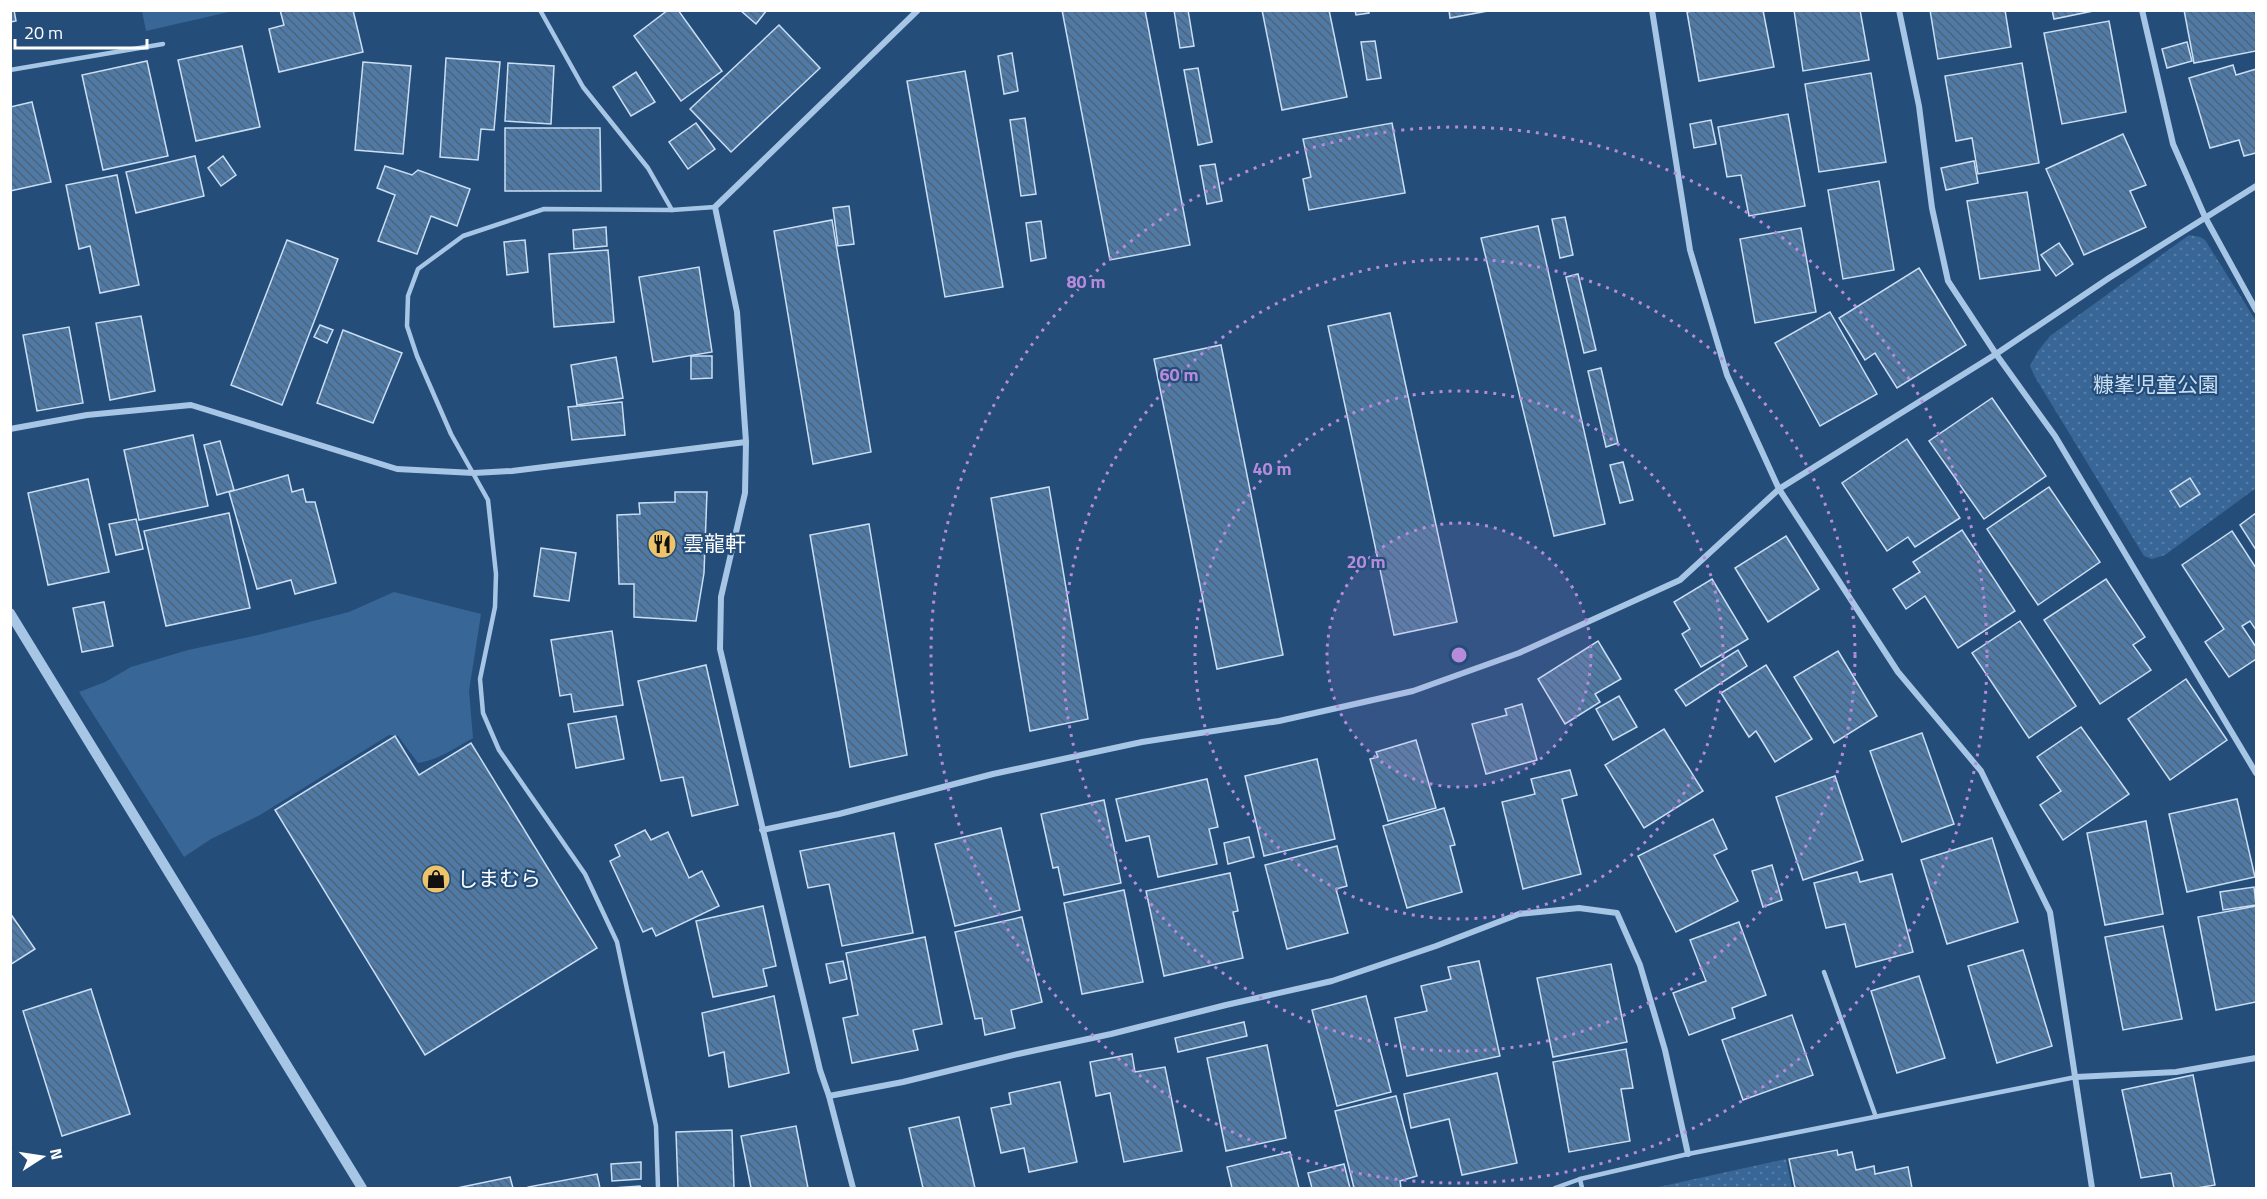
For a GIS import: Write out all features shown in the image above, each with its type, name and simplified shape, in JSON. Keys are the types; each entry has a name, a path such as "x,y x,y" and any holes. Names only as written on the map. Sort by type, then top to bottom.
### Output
{"street":[{"path":"853,1188 820,1070 720,649 721,597 745,493 747,442 737,312 715,207 918,10"},
{"path":"1652,10 1690,250 1727,375 1779,489 1898,672 1981,771 2050,912 2092,1188"},
{"path":"1899,10 1919,106 1932,208 1948,281 1996,354 2055,436 2256,773"},
{"path":"2142,10 2173,144 2205,217 2256,310"},
{"path":"762,830 839,814 993,774 1142,742 1279,721 1413,691 1519,653 1680,580 1779,489 1996,354 2109,278 2256,186"},
{"path":"10,429 87,415 191,405 397,469 474,473 512,471 747,442"},
{"path":"10,613 362,1188"},
{"path":"829,1096 903,1082 1332,981 1436,946 1520,914 1580,908 1617,913 1635,955 1665,1050 1688,1154"},
{"path":"2076,1077 2176,1072 2256,1058"}],"lane":[{"path":"540,10 583,87 648,168 672,210"},
{"path":"10,70 163,44"},
{"path":"658,1188 656,1126 617,942 585,874 499,750 483,713 480,680 495,607 496,574 488,500 452,434 417,356 407,326 408,296 418,269 462,237 544,209 672,210 715,207"},
{"path":"1824,972 1876,1117"},
{"path":"1555,1188 1580,1179 1688,1154 2076,1077"},
{"path":"1580,1179 1582,1188"}],"green space":[{"path":"142,10 233,11 146,31"},
{"name":"糠峯児童公園","path":"2189,235 2205,240 2256,321 2256,488 2165,555 2152,559 2144,556 2030,366 2050,336"},
{"path":"394,592 481,614 469,691 473,738 453,750 418,763 398,736 389,735 260,815 211,839 184,857 79,692 105,682 131,667 188,650 349,612"},
{"path":"1786,1159 1792,1188 1654,1188"}],"building":[{"path":"10,10 14,10 16,21 10,22"},
{"path":"280,10 353,10 363,52 279,72 269,29 284,25"},
{"path":"668,10 678,10 722,71 681,101 634,36"},
{"path":"740,10 767,10 756,24"},
{"path":"1062,10 1145,10 1190,245 1110,260"},
{"path":"1174,10 1188,10 1194,46 1180,48"},
{"path":"1262,10 1329,10 1347,97 1282,110"},
{"path":"1355,10 1369,10 1369,13 1356,15"},
{"path":"1449,10 1493,10 1450,18"},
{"path":"1763,10 1774,67 1699,81 1687,12"},
{"path":"1794,10 1860,10 1869,60 1803,71"},
{"path":"1930,10 2005,10 2011,47 1938,59"},
{"path":"2052,10 2098,10 2054,19"},
{"path":"2184,10 2256,10 2256,51 2194,63"},
{"path":"2109,21 2126,112 2062,124 2044,33"},
{"path":"779,25 820,68 731,152 690,109"},
{"path":"1375,41 1381,78 1367,80 1361,42"},
{"path":"2187,42 2192,61 2167,68 2162,49"},
{"path":"242,46 260,127 196,141 178,60"},
{"path":"1012,53 1018,91 1004,94 998,56"},
{"path":"446,58 500,62 494,130 481,129 478,160 440,157"},
{"path":"147,61 168,156 103,170 82,75"},
{"path":"363,62 411,66 403,154 355,150"},
{"path":"508,63 554,66 551,124 505,121"},
{"path":"2022,63 2039,163 1978,174 1972,138 1956,141 1945,76"},
{"path":"2233,65 2236,75 2256,69 2256,153 2244,156 2239,140 2210,148 2189,78"},
{"path":"1198,68 1212,142 1198,145 1184,70"},
{"path":"965,71 1003,287 945,297 907,81"},
{"path":"636,72 655,102 631,116 613,87"},
{"path":"1871,73 1886,162 1819,172 1805,84"},
{"path":"32,102 51,182 10,191 10,107"},
{"path":"1788,114 1805,206 1749,216 1741,175 1727,177 1718,127"},
{"path":"1025,118 1036,194 1021,196 1010,120"},
{"path":"1711,120 1716,144 1694,148 1690,124"},
{"path":"696,123 715,149 688,169 669,142"},
{"path":"1392,123 1405,193 1309,210 1303,179 1311,177 1303,139"},
{"path":"505,128 600,128 601,191 505,191"},
{"path":"2123,134 2146,185 2130,191 2146,227 2084,255 2046,169"},
{"path":"195,156 204,196 136,213 126,172"},
{"path":"223,156 236,175 221,186 208,168"},
{"path":"1974,161 1978,183 1946,190 1941,168"},
{"path":"1215,164 1222,201 1207,204 1200,166"},
{"path":"385,166 412,175 418,170 470,189 457,226 431,216 417,254 378,241 395,195 377,188"},
{"path":"117,175 139,285 100,293 90,246 79,249 66,185"},
{"path":"1879,181 1894,270 1843,279 1828,190"},
{"path":"2027,192 2040,270 1980,279 1967,201"},
{"path":"849,206 854,244 838,246 833,208"},
{"path":"1565,217 1573,255 1560,258 1552,219"},
{"path":"832,220 871,452 813,464 774,231"},
{"path":"1041,221 1046,258 1031,261 1026,223"},
{"path":"1538,226 1605,524 1554,536 1481,238"},
{"path":"606,227 607,246 574,249 573,230"},
{"path":"1801,228 1816,312 1755,323 1740,239"},
{"path":"287,240 338,259 282,405 231,385"},
{"path":"525,240 528,272 507,275 504,242"},
{"path":"2059,243 2073,264 2056,276 2041,255"},
{"path":"608,250 614,322 554,327 549,254"},
{"path":"699,267 712,352 653,362 639,277"},
{"path":"1919,268 1966,345 1897,388 1875,353 1865,360 1839,318"},
{"path":"1578,274 1596,350 1584,353 1566,277"},
{"path":"1830,312 1877,394 1820,426 1775,343"},
{"path":"1390,313 1457,622 1394,635 1328,326"},
{"path":"141,316 155,391 110,400 96,323"},
{"path":"320,325 333,330 327,343 314,337"},
{"path":"69,327 83,403 37,411 23,335"},
{"path":"343,330 402,353 373,423 317,403"},
{"path":"1221,345 1283,655 1217,669 1154,359"},
{"path":"691,356 712,356 712,378 691,379"},
{"path":"616,357 623,398 577,405 571,365"},
{"path":"1601,368 1618,443 1606,447 1588,371"},
{"path":"1992,398 2046,476 1984,519 1929,441"},
{"path":"622,402 625,435 572,440 568,407"},
{"path":"193,435 208,506 139,520 124,450"},
{"path":"1907,439 1960,518 1915,547 1908,537 1887,551 1842,483"},
{"path":"220,441 234,490 217,495 204,445"},
{"path":"1623,462 1633,500 1620,503 1610,465"},
{"path":"288,475 292,492 303,489 306,502 315,502 336,583 295,594 291,580 257,589 229,492"},
{"path":"2190,478 2200,494 2180,507 2170,491"},
{"path":"88,479 109,572 48,585 28,493"},
{"path":"1049,487 1088,719 1030,731 991,498"},
{"path":"2049,487 2100,562 2038,605 1987,529"},
{"name":"雲龍軒","path":"675,492 707,492 704,573 696,621 634,617 634,584 619,584 617,515 640,514 639,503 675,502"},
{"path":"229,513 250,608 166,626 144,531"},
{"path":"2256,513 2256,550 2240,525"},
{"path":"136,519 143,549 116,555 109,524"},
{"path":"869,524 907,755 850,767 810,535"},
{"path":"1962,530 2015,611 1958,648 1925,596 1906,609 1893,589 1920,572 1913,562"},
{"path":"2232,531 2256,568 2256,630 2250,621 2242,626 2256,647 2256,659 2229,677 2205,642 2224,629 2182,565"},
{"path":"1786,536 1819,589 1768,622 1735,568"},
{"path":"541,548 576,553 569,601 534,596"},
{"path":"1712,579 1748,639 1701,667 1682,634 1690,629 1674,602"},
{"path":"2106,579 2145,637 2133,645 2151,670 2100,704 2044,620"},
{"path":"104,602 113,646 82,652 73,608"},
{"path":"2020,621 2076,706 2029,738 1972,653"},
{"path":"612,631 623,705 574,712 571,694 560,696 551,640"},
{"path":"1598,641 1621,679 1595,694 1600,702 1565,724 1538,679"},
{"path":"1738,650 1747,666 1686,706 1675,690"},
{"path":"1838,651 1877,716 1834,743 1794,677"},
{"path":"706,665 738,805 692,816 683,777 661,781 638,681"},
{"path":"1766,665 1812,739 1775,762 1756,731 1749,737 1721,693"},
{"path":"2186,679 2227,740 2170,780 2128,719"},
{"path":"1619,696 1637,727 1613,740 1596,709"},
{"path":"1522,704 1537,760 1486,774 1472,724 1507,715 1505,709"},
{"path":"616,716 624,759 576,768 568,724"},
{"path":"2081,727 2129,794 2063,840 2040,805 2061,791 2037,757"},
{"path":"1664,729 1703,791 1644,828 1605,765"},
{"path":"1922,733 1954,824 1902,842 1870,751"},
{"name":"しまむら","path":"395,736 419,775 471,743 597,948 425,1055 275,810"},
{"path":"1416,740 1436,808 1388,821 1370,759 1378,757 1376,752"},
{"path":"1317,759 1335,839 1264,856 1245,776"},
{"path":"1570,770 1577,795 1562,799 1581,874 1523,889 1502,802 1535,794 1531,779"},
{"path":"1835,776 1863,860 1803,880 1776,797"},
{"path":"1207,779 1218,827 1209,829 1217,864 1158,877 1149,836 1126,841 1116,799"},
{"path":"2237,799 2255,877 2187,892 2169,814"},
{"path":"1104,800 1121,883 1064,895 1058,867 1053,868 1041,814"},
{"path":"1444,808 1455,845 1450,846 1462,892 1407,908 1383,826"},
{"path":"1713,819 1727,849 1714,855 1738,901 1676,932 1638,856"},
{"path":"2146,821 2163,914 2105,925 2087,833"},
{"path":"1001,828 1020,910 955,926 935,844"},
{"path":"645,830 651,840 668,832 689,878 702,871 719,906 656,936 652,928 643,932 610,861 620,856 615,845"},
{"path":"894,833 913,933 842,946 829,884 808,888 800,851"},
{"path":"1249,837 1254,857 1228,864 1224,843"},
{"path":"1992,838 2018,922 1947,944 1921,860"},
{"path":"1337,846 1347,886 1336,889 1348,933 1287,949 1265,865"},
{"path":"1772,865 1782,900 1763,907 1752,871"},
{"path":"1857,872 1860,882 1892,874 1913,952 1856,967 1845,924 1826,928 1814,883"},
{"path":"1230,873 1238,911 1233,912 1243,958 1164,976 1146,891"},
{"path":"2254,887 2256,905 2223,910 2220,892"},
{"path":"1124,890 1143,982 1082,994 1064,903"},
{"path":"763,906 776,966 763,969 767,986 713,997 696,921"},
{"path":"2256,906 2256,1002 2216,1010 2198,917"},
{"path":"10,913 35,949 10,965"},
{"path":"1022,917 1042,1002 1011,1010 1015,1028 985,1035 982,1018 975,1019 955,932"},
{"path":"1739,922 1766,995 1732,1008 1735,1018 1689,1035 1673,993 1706,981 1690,940"},
{"path":"2163,926 2182,1019 2123,1030 2105,937"},
{"path":"925,937 942,1024 913,1030 918,1050 852,1063 843,1018 858,1015 846,953"},
{"path":"2023,950 2052,1046 1997,1063 1968,966"},
{"path":"843,961 847,979 830,983 826,964"},
{"path":"1479,961 1500,1056 1407,1076 1395,1018 1427,1011 1421,986 1451,979 1448,967"},
{"path":"1611,964 1627,1042 1553,1057 1537,978"},
{"path":"1919,976 1945,1058 1897,1073 1871,991"},
{"path":"91,989 130,1114 62,1136 23,1011"},
{"path":"774,996 789,1073 729,1087 724,1052 709,1056 702,1013"},
{"path":"1366,996 1391,1092 1337,1106 1312,1010"},
{"path":"1792,1015 1813,1075 1743,1100 1722,1040"},
{"path":"1244,1022 1247,1036 1178,1052 1175,1038"},
{"path":"1267,1045 1286,1138 1226,1151 1207,1058"},
{"path":"1626,1049 1633,1088 1621,1089 1630,1141 1569,1152 1553,1062"},
{"path":"1132,1054 1135,1072 1165,1067 1182,1151 1124,1162 1110,1093 1096,1096 1090,1062"},
{"path":"1497,1073 1517,1163 1462,1175 1449,1119 1411,1128 1404,1094"},
{"path":"2193,1075 2215,1185 2174,1188 2171,1173 2141,1178 2122,1090"},
{"path":"1060,1082 1077,1162 1029,1172 1024,1148 1001,1153 991,1108 1011,1104 1009,1093"},
{"path":"1396,1096 1417,1176 1400,1181 1401,1188 1354,1188 1335,1111"},
{"path":"959,1117 975,1188 923,1188 909,1128"},
{"path":"796,1126 808,1188 751,1188 741,1136"},
{"path":"732,1130 734,1188 678,1188 676,1132"},
{"path":"1837,1150 1838,1155 1852,1152 1856,1170 1874,1166 1875,1174 1908,1167 1912,1188 1795,1188 1789,1159"},
{"path":"1290,1152 1299,1188 1232,1188 1227,1167"},
{"path":"641,1162 641,1179 612,1181 611,1164"},
{"path":"1344,1164 1350,1188 1312,1188 1308,1173"},
{"path":"597,1174 600,1188 528,1188 528,1187"},
{"path":"510,1177 513,1188 457,1188"},
{"path":"640,1186 641,1188 613,1188"}],"place":[{"name":"雲龍軒","path":"662,544"},
{"name":"しまむら","path":"436,879"}]}
